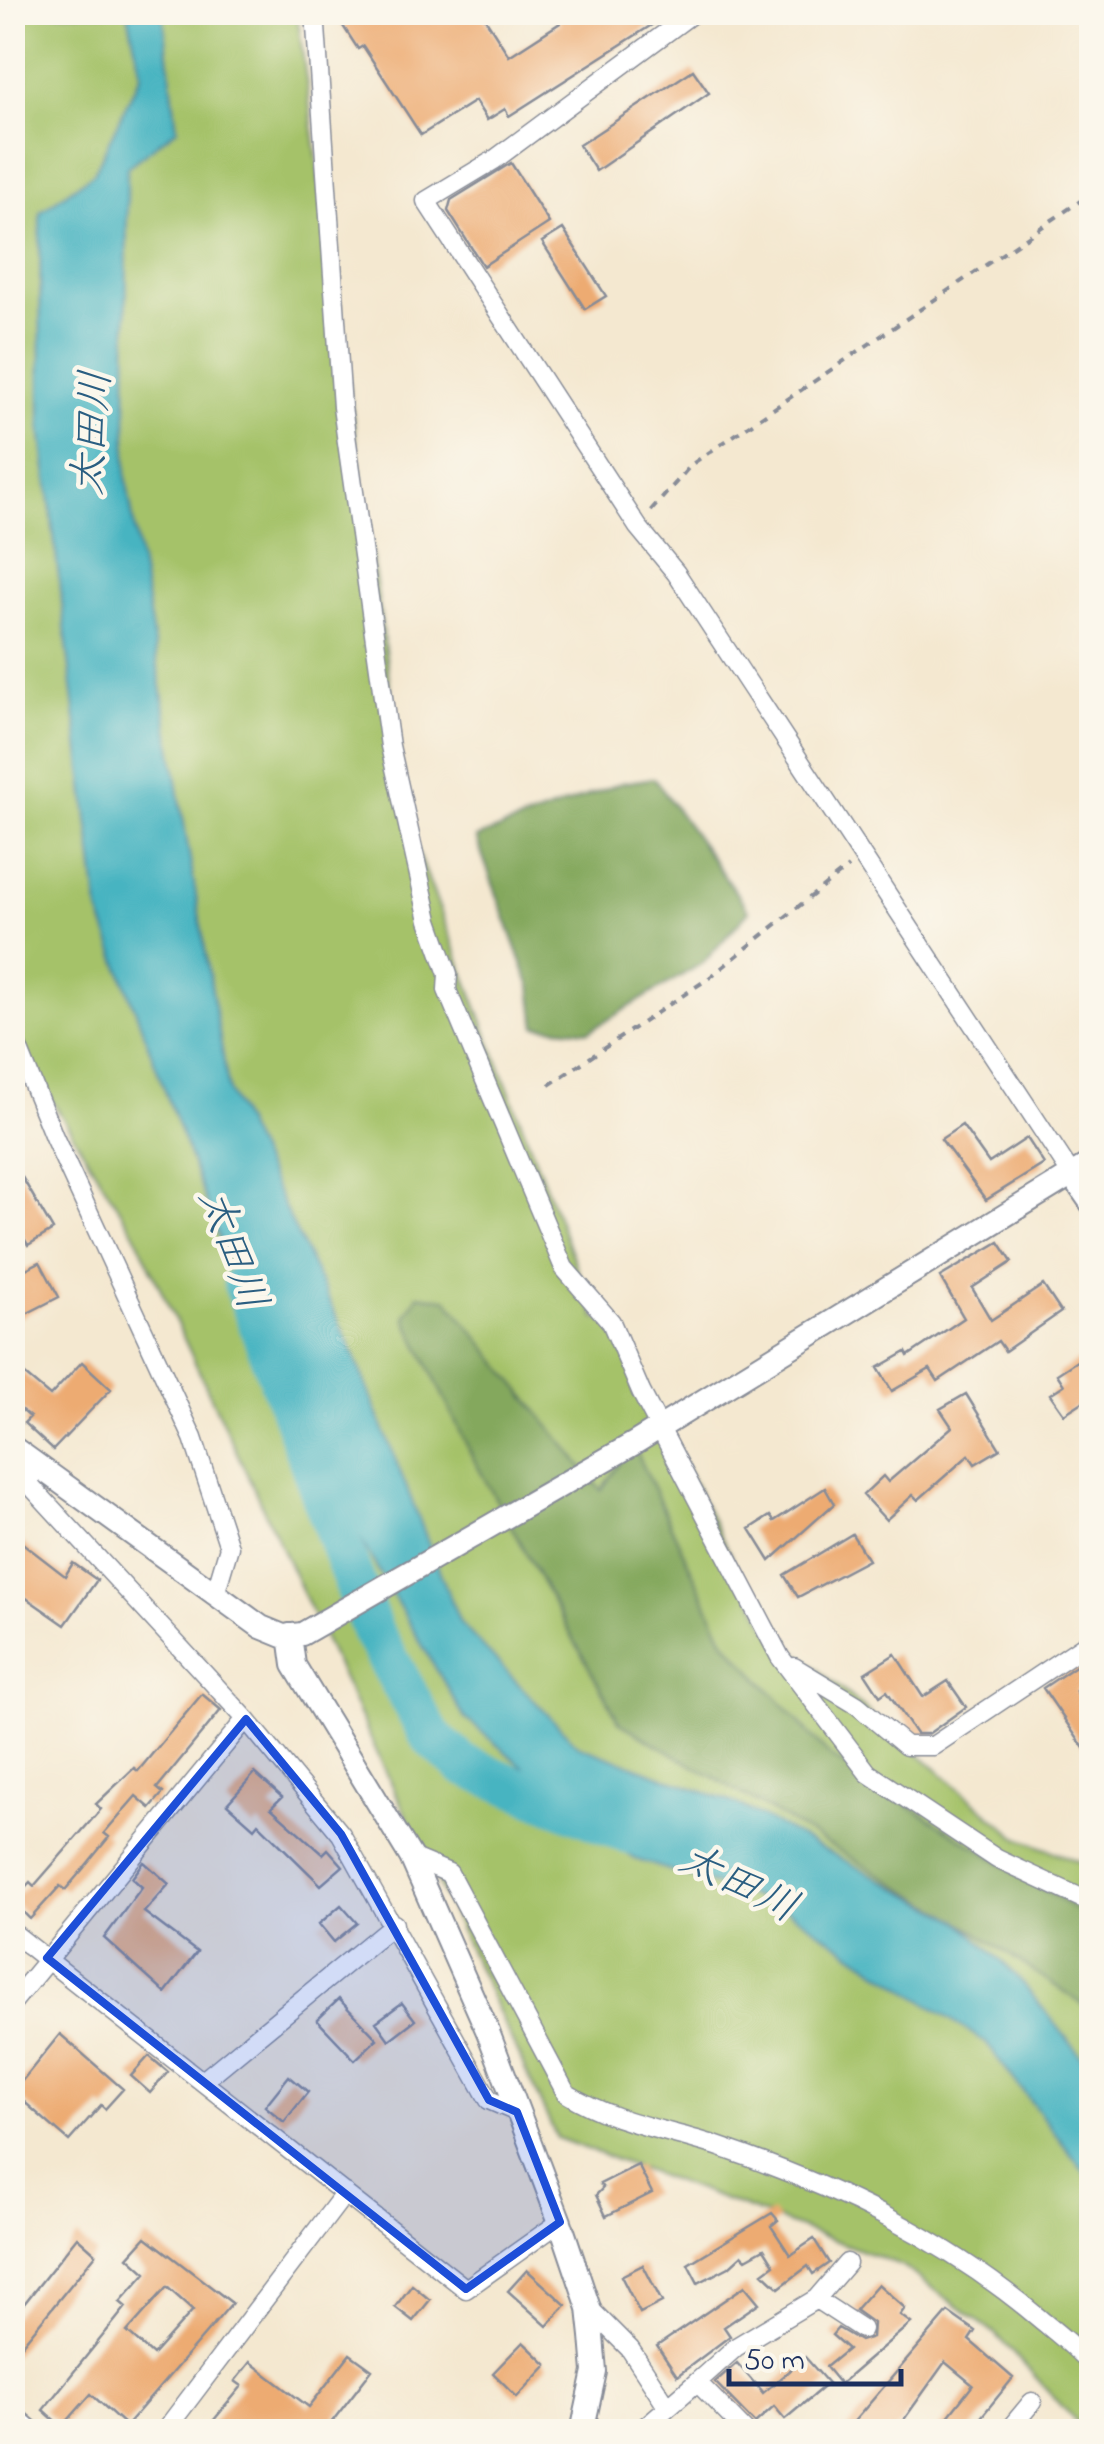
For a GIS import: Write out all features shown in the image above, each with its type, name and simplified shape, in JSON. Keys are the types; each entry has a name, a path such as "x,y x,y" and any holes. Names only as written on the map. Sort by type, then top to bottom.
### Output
{"street":[{"path":"315,12 342,407 390,746 429,920 448,974 447,990 564,1268 611,1322 780,1657 789,1664 857,1705 906,1746 933,1746 1092,1640"},
{"path":"694,12 494,160 426,201 638,527 676,574 862,855 1082,1169 1092,1204"},
{"path":"12,1033 54,1137 194,1438 229,1547 215,1594"},
{"path":"22,1455 261,1627 296,1635 632,1444 1082,1169"},
{"path":"22,1455 30,1486 246,1719 341,1834 489,2100 517,2112"},
{"path":"296,1635 294,1665 411,1857 488,2032 560,2222 589,2308 595,2372 582,2432"},
{"path":"789,1664 868,1773 997,1860 1092,1903"},
{"path":"12,2003 246,1719"},
{"path":"411,1857 449,1873 566,2093 595,2111 644,2129 714,2145 823,2187 916,2230 1007,2291 1092,2366"},
{"path":"202,2081 394,1924"},
{"path":"12,1932 466,2289 560,2222"},
{"path":"164,2432 345,2193"},
{"path":"638,2432 736,2348 816,2300 847,2263"},
{"path":"816,2300 862,2329"},
{"path":"589,2308 630,2350 668,2406"},
{"path":"697,2382 746,2432"},
{"path":"1007,2432 1032,2402"},
{"path":"12,2418 30,2432"}],"path":[{"path":"638,527 692,464 1092,194"},
{"path":"549,1085 709,978 862,855"}],"highlighted area":[{"path":"246,1719 341,1834 489,2100 517,2112 560,2222 466,2289 47,1958"}],"green space":[{"path":"12,13 297,13 410,832 596,1318 611,1322 767,1627 1018,1838 1091,1866 1091,2431 1085,2431 996,2334 901,2265 557,2138 135,1234 14,1040"},
{"path":"654,778 749,911 704,962 589,1031 536,1026 531,987 476,838 621,783"},
{"path":"418,1295 447,1299 601,1490 633,1444 724,1640 830,1756 1091,1919 1091,2010 958,1920 620,1723 473,1458 405,1317"}],"water":[{"path":"128,13 163,13 177,129 127,167 126,477 229,1092 351,1347 460,1623 577,1745 739,1805 958,1920 1015,1974 1091,2068 1091,2180 986,2043 780,1905 634,1859 465,1718 344,1512 221,1243 99,911 41,428 40,212 94,173 141,74"}],"building":[{"path":"334,12 481,12 509,56 560,23 553,12 672,12 509,116 505,109 487,120 475,101 421,135 363,46 358,49"},
{"path":"693,70 709,93 596,171 579,145"},
{"path":"511,163 549,223 483,266 448,211 451,200"},
{"path":"563,229 606,296 585,309 542,242"},
{"path":"962,1125 989,1163 1027,1138 1044,1164 986,1200 941,1139"},
{"path":"12,1160 53,1230 28,1245 12,1218"},
{"path":"999,1242 1012,1262 972,1288 991,1320 1043,1285 1061,1312 1005,1351 998,1341 938,1381 930,1369 892,1391 878,1368 906,1352 908,1356 964,1318 940,1277"},
{"path":"40,1262 59,1297 12,1321 12,1276"},
{"path":"1092,1351 1092,1396 1064,1414 1050,1394 1064,1385 1057,1374"},
{"path":"82,1362 111,1389 53,1450 24,1423 30,1417 12,1402 12,1364 50,1396"},
{"path":"966,1394 1000,1449 975,1464 969,1455 918,1500 913,1495 886,1520 863,1495 883,1476 888,1482 952,1427 940,1409"},
{"path":"825,1488 834,1504 770,1561 750,1529 770,1516 774,1521"},
{"path":"852,1534 868,1560 798,1597 784,1575"},
{"path":"12,1535 65,1576 73,1563 97,1580 65,1625 12,1588"},
{"path":"895,1654 923,1697 948,1681 966,1707 928,1734 916,1734 887,1691 880,1696 865,1673"},
{"path":"1092,1655 1092,1681 1076,1691 1092,1714 1092,1760 1043,1688"},
{"path":"202,1694 221,1710 157,1788 163,1793 150,1808 136,1796 104,1833 109,1837 65,1890 60,1886 30,1919 12,1901 30,1882 34,1886 101,1809 96,1804 134,1768 138,1771"},
{"path":"255,1773 282,1797 271,1808 323,1854 328,1849 343,1866 321,1885 258,1823 254,1828 227,1804"},
{"path":"144,1862 169,1884 144,1912 197,1952 165,1993 104,1938 142,1887 132,1878"},
{"path":"341,1905 357,1923 334,1942 319,1924"},
{"path":"339,1999 377,2039 355,2060 317,2020"},
{"path":"402,2003 415,2020 389,2040 376,2022"},
{"path":"60,2034 123,2089 105,2109 101,2105 69,2141 13,2092"},
{"path":"149,2056 168,2072 150,2093 131,2076"},
{"path":"289,2076 308,2092 284,2122 265,2106"},
{"path":"638,2165 652,2193 606,2216 596,2195 603,2188 600,2184"},
{"path":"772,2213 778,2220 771,2226 790,2255 814,2239 829,2263 813,2274 808,2266 779,2288 763,2273 774,2265 764,2249 746,2259 742,2255 729,2267 698,2283 688,2264"},
{"path":"77,2237 96,2254 12,2357 12,2319"},
{"path":"146,2237 232,2303 126,2426 91,2394 62,2427 43,2410 126,2307 120,2302 146,2273 128,2257","holes":["167,2287 193,2310 153,2355 127,2332"]},
{"path":"643,2265 662,2302 640,2313 621,2276"},
{"path":"527,2270 566,2305 547,2326 508,2291"},
{"path":"878,2284 905,2308 900,2315 911,2323 840,2384 826,2367 848,2349 832,2335 838,2328 860,2341 872,2337 873,2323 855,2310"},
{"path":"412,2285 430,2300 413,2321 395,2307"},
{"path":"745,2286 759,2303 724,2327 730,2336 677,2376 657,2346"},
{"path":"948,2312 975,2331 969,2340 1013,2378 969,2432 936,2432 973,2385 945,2362 895,2432 845,2432"},
{"path":"523,2342 547,2365 517,2397 493,2373"},
{"path":"350,2354 372,2370 324,2432 204,2432 242,2386 235,2381 250,2362 309,2407"},
{"path":"805,2357 828,2383 785,2419 774,2406 755,2423 715,2382 737,2363 763,2393"}],"waterway":[{"name":"太田川","path":"244,1283 372,1630 431,1737 463,1765 628,1833"}]}
